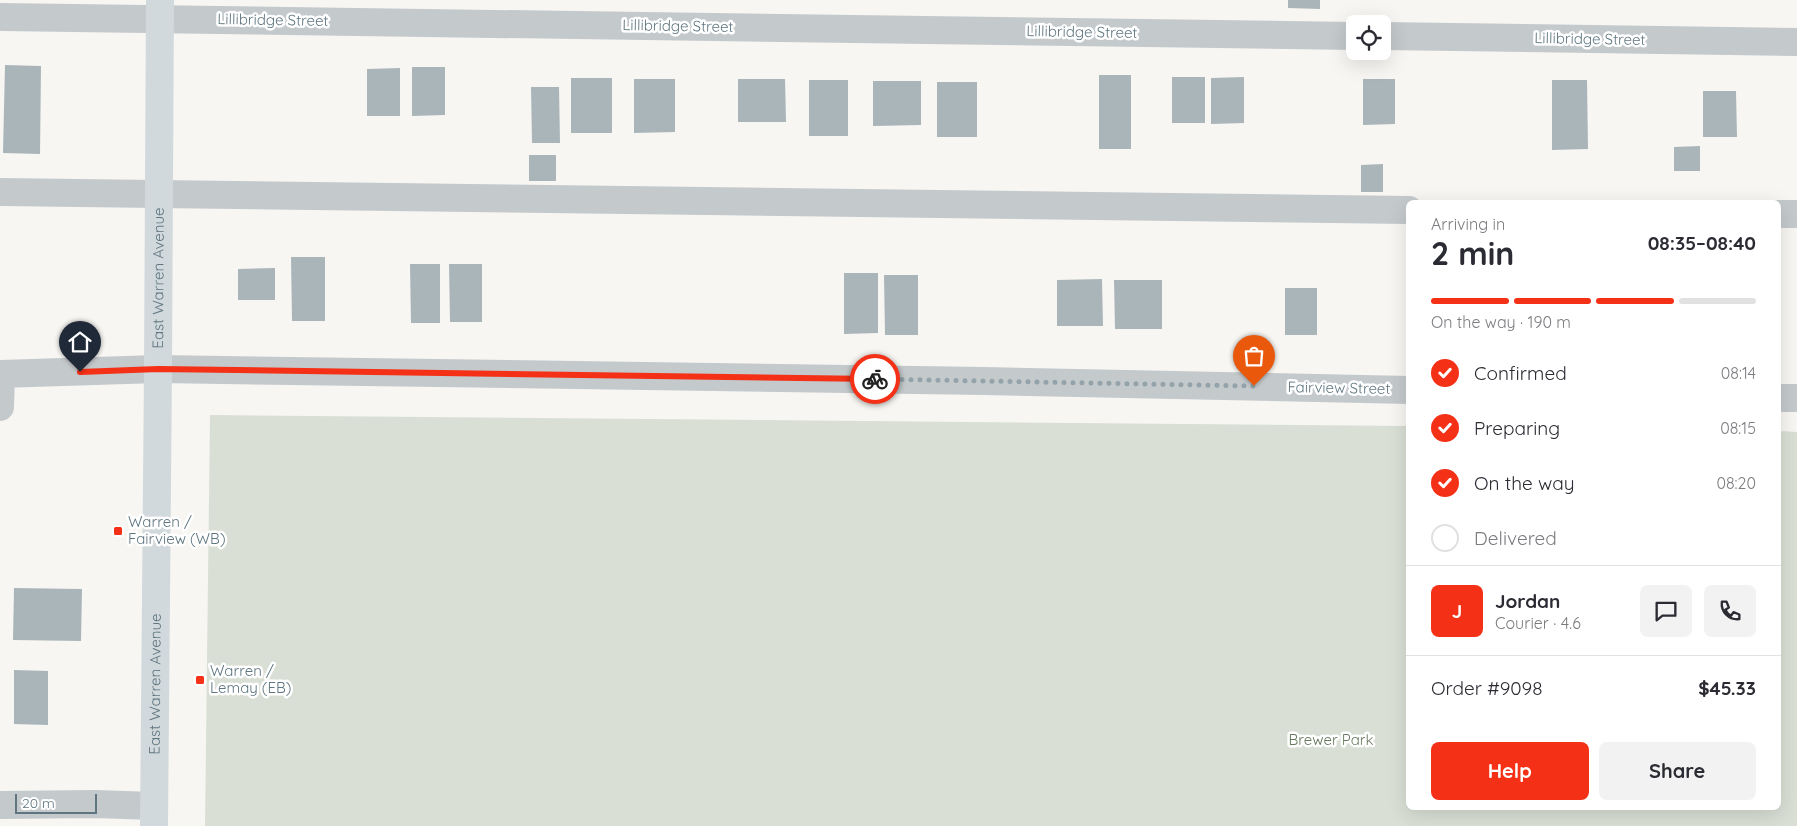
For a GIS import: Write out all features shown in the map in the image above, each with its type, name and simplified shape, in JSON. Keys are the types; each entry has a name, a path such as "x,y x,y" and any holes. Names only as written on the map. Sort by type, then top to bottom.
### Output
{"main road":[{"name":"East Warren Avenue","path":"154,816 159,9"}],"street":[{"name":"Lillibridge Street","path":"0,17 159,9 1346,36"},
{"name":"Lillibridge Street","path":"1391,36 1797,42"},
{"path":"0,192 1406,210"},
{"path":"1781,214 1797,214"},
{"name":"Fairview Street","path":"0,374 158,369 984,381 1406,390"},
{"path":"0,374 0,407"},
{"path":"1781,398 1797,398"},
{"path":"0,805 96,804 154,816"}],"green space":[{"name":"Brewer Park","path":"210,415 1406,426 1406,810 1781,810 1781,431 1797,432 1797,826 205,826"}],"building":[{"path":"1288,0 1320,0 1320,9 1288,8"},
{"path":"5,65 41,66 40,154 3,153"},
{"path":"412,67 445,67 445,115 412,116"},
{"path":"400,68 400,116 367,116 367,69"},
{"path":"1099,75 1131,75 1131,149 1099,149"},
{"path":"1172,77 1205,77 1205,123 1172,123"},
{"path":"1244,77 1244,123 1211,124 1211,78"},
{"path":"571,78 612,78 612,133 571,133"},
{"path":"634,79 675,79 675,132 634,133"},
{"path":"738,79 785,79 786,122 738,122"},
{"path":"1363,79 1395,79 1395,124 1363,125"},
{"path":"809,80 848,80 848,136 809,136"},
{"path":"1552,80 1587,80 1588,149 1552,150"},
{"path":"873,81 921,81 921,125 873,126"},
{"path":"937,82 977,82 977,137 937,137"},
{"path":"531,87 559,87 560,143 532,143"},
{"path":"1703,91 1736,91 1737,137 1703,137"},
{"path":"1700,146 1700,171 1674,171 1674,147"},
{"path":"529,155 556,155 556,181 529,181"},
{"path":"1383,164 1383,192 1361,192 1361,165"},
{"path":"291,257 325,257 325,321 292,321"},
{"path":"410,264 440,264 440,323 411,323"},
{"path":"449,264 482,264 482,322 450,322"},
{"path":"275,268 275,300 238,300 238,269"},
{"path":"844,273 878,273 878,333 844,334"},
{"path":"884,275 918,275 918,335 885,335"},
{"path":"1102,279 1103,326 1057,326 1057,280"},
{"path":"1114,280 1162,280 1162,329 1115,329"},
{"path":"1285,288 1317,288 1317,335 1285,335"},
{"path":"14,588 82,589 81,641 13,640"},
{"path":"14,670 48,671 48,725 14,724"}],"way so far":[{"path":"875,379 1254,386"}],"place":[{"name":"Warren / Fairview (WB)","path":"118,531"},
{"name":"Warren / Lemay (EB)","path":"200,680"}],"route":[{"path":"80,372 158,369 875,379"}]}
